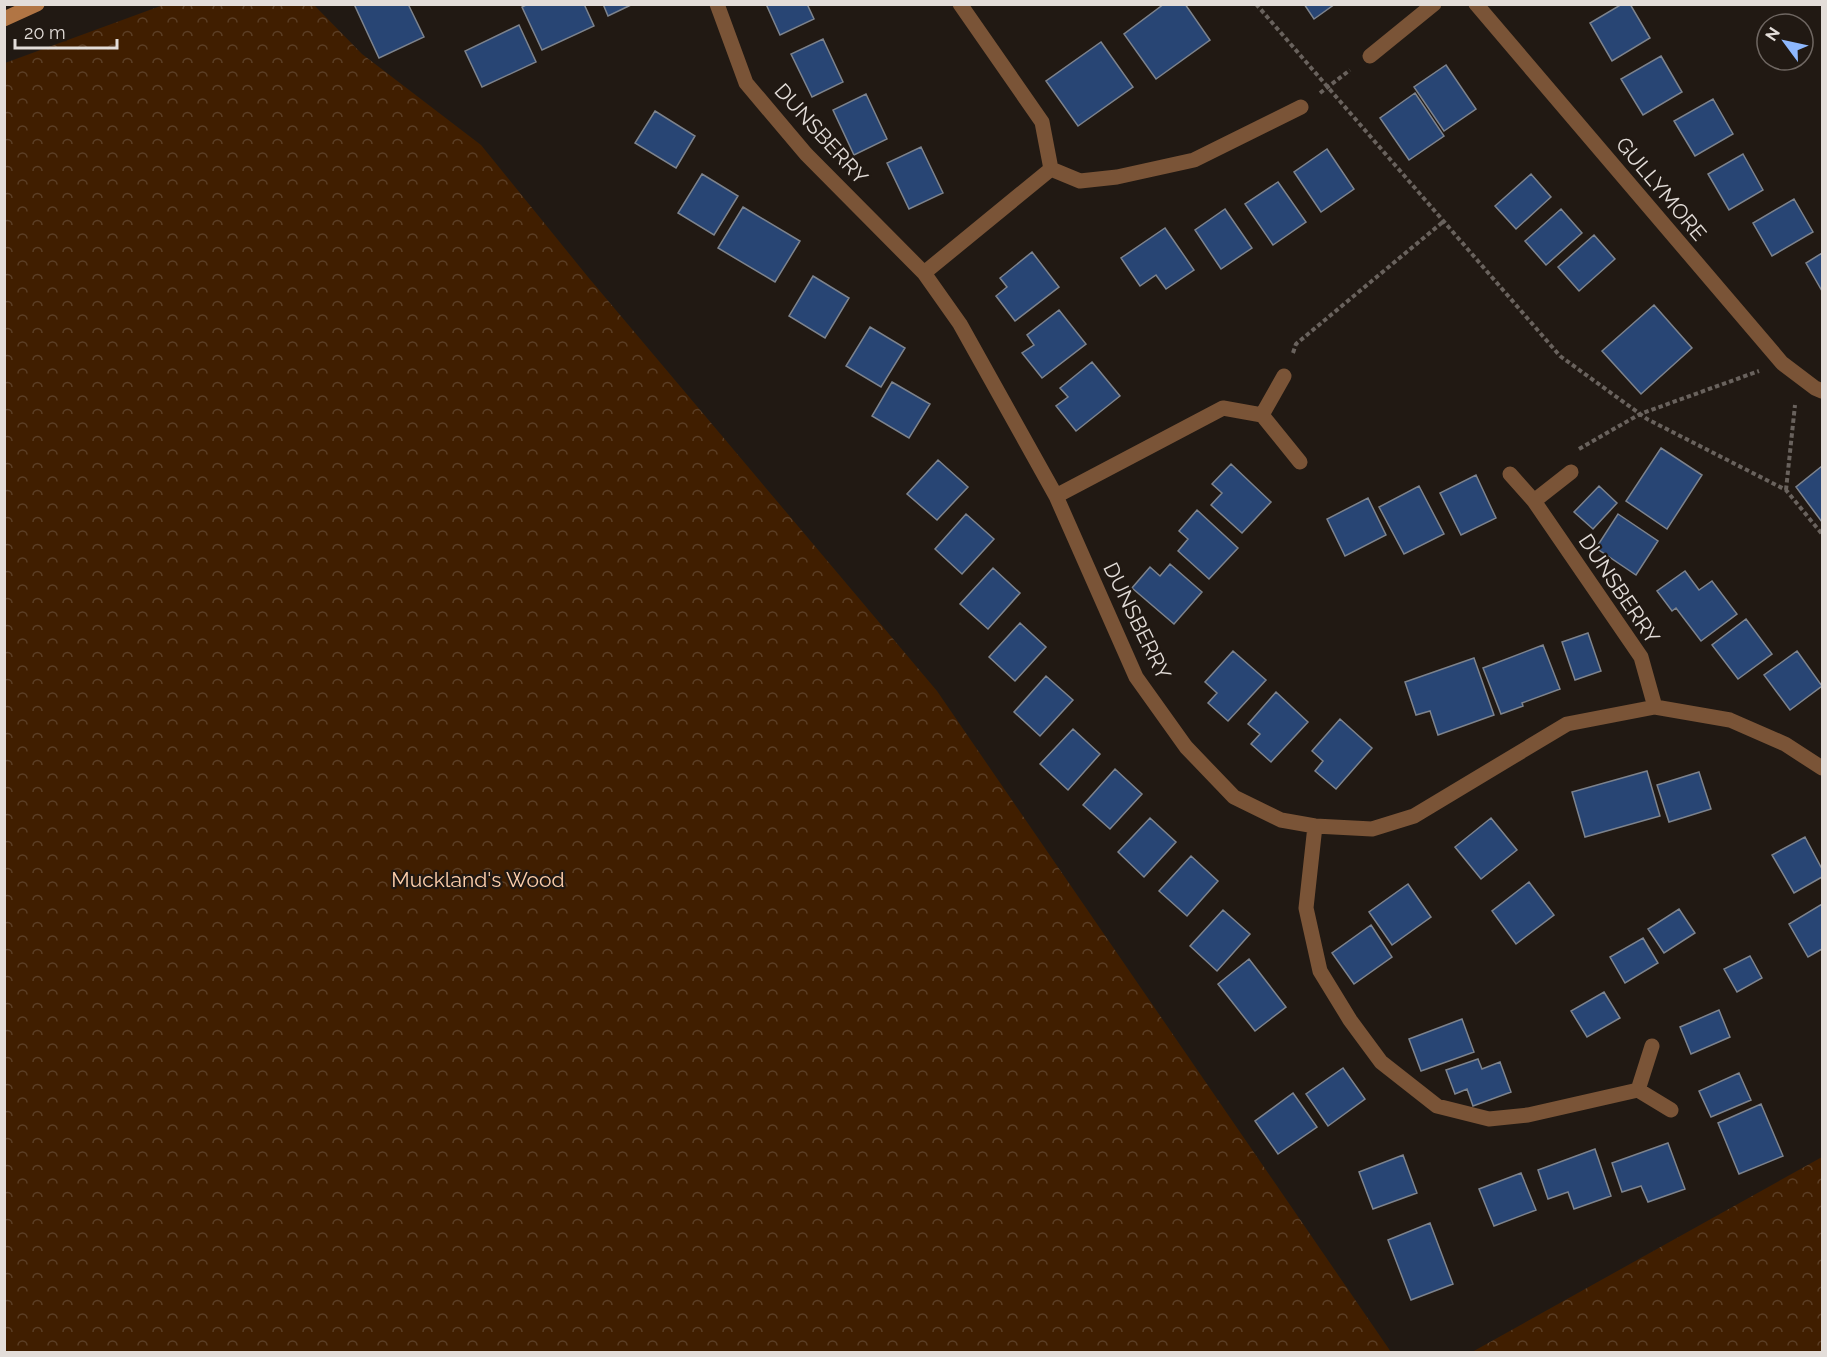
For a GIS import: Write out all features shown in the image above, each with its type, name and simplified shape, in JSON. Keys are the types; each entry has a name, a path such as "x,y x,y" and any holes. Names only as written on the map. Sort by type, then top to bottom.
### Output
{"street":[{"path":"8,17 37,4"},
{"name":"DUNSBERRY","path":"717,4 746,83 806,154 924,273 960,324 1056,496 1136,677 1186,747 1234,797 1281,820 1315,826 1372,829 1414,816 1567,724 1654,707 1730,720 1785,744 1822,768"},
{"path":"960,4 1042,122 1051,169"},
{"path":"1370,56 1434,4"},
{"name":"GULLYMORE","path":"1476,4 1782,363 1822,391"},
{"path":"1051,169 1080,181 1117,177 1194,160 1301,107"},
{"path":"924,273 1051,169"},
{"path":"1262,415 1284,376"},
{"path":"1056,496 1223,408 1262,415 1300,462"},
{"path":"1534,501 1571,472"},
{"name":"DUNSBERRY","path":"1510,474 1534,501 1641,657 1654,707"},
{"path":"1315,826 1306,908 1320,971 1350,1020 1381,1062 1437,1106 1489,1119 1528,1114 1638,1090 1671,1110"},
{"path":"1638,1090 1652,1046"}],"path":[{"path":"1256,4 1560,356 1640,414 1786,490 1822,534"},
{"path":"1301,107 1370,56"},
{"path":"1284,376 1296,344 1444,221"},
{"path":"1571,472 1568,456 1640,414 1782,363"},
{"path":"1786,490 1798,375"}],"green space":[{"name":"Muckland's Wood","path":"166,4 314,5 362,54 481,145 588,277 937,691 1391,1352 5,1352 5,63"},
{"path":"1822,1157 1822,1352 1472,1352"}],"building":[{"path":"354,4 408,4 424,37 379,58"},
{"path":"528,4 584,4 594,26 542,50 522,7"},
{"path":"603,4 633,4 608,16"},
{"path":"766,4 807,4 814,19 780,35"},
{"path":"1164,4 1185,4 1210,40 1156,79 1124,34"},
{"path":"1304,4 1335,4 1314,19"},
{"path":"1622,4 1630,4 1650,38 1612,61 1590,23"},
{"path":"519,25 536,62 482,87 465,51"},
{"path":"823,39 843,82 812,97 791,54"},
{"path":"1101,42 1133,87 1078,126 1046,81"},
{"path":"1661,56 1682,92 1643,115 1621,79"},
{"path":"1446,65 1476,109 1444,131 1414,87"},
{"path":"1415,93 1444,136 1409,160 1380,118"},
{"path":"866,94 887,139 854,155 833,110"},
{"path":"1713,99 1733,134 1695,156 1674,121"},
{"path":"655,111 695,136 676,168 635,143"},
{"path":"921,147 943,193 909,209 887,163"},
{"path":"1327,149 1354,189 1321,212 1294,172"},
{"path":"1743,154 1763,190 1729,210 1708,174"},
{"path":"702,174 738,196 714,235 678,213"},
{"path":"1531,174 1551,197 1516,229 1495,206"},
{"path":"1278,182 1306,222 1273,245 1245,204"},
{"path":"1794,199 1813,232 1772,256 1753,223"},
{"path":"743,207 800,241 775,282 718,248"},
{"path":"1225,209 1252,248 1221,269 1195,230"},
{"path":"1561,209 1582,233 1546,265 1525,241"},
{"path":"1165,228 1194,270 1166,289 1156,275 1140,286 1121,258"},
{"path":"1594,235 1615,259 1579,291 1558,267"},
{"path":"1032,252 1059,287 1015,321 996,296 1007,287 1000,278"},
{"path":"1822,253 1822,291 1806,263"},
{"path":"813,276 849,298 825,338 789,316"},
{"path":"1654,305 1692,348 1641,394 1602,351"},
{"path":"1059,310 1086,344 1042,378 1022,353 1034,345 1027,335"},
{"path":"870,327 905,348 881,387 846,366"},
{"path":"1092,362 1120,396 1076,431 1056,406 1068,397 1060,388"},
{"path":"892,382 930,404 909,438 872,416"},
{"path":"1661,448 1702,475 1667,529 1626,501"},
{"path":"938,460 968,487 937,520 907,494"},
{"path":"1231,464 1271,502 1242,533 1211,505 1222,493 1212,484"},
{"path":"1822,466 1822,522 1796,487"},
{"path":"1476,475 1496,518 1461,535 1440,493"},
{"path":"1419,486 1444,534 1404,554 1379,507"},
{"path":"1599,486 1617,503 1593,529 1574,512"},
{"path":"1368,498 1386,535 1345,556 1327,519"},
{"path":"1197,510 1238,548 1209,579 1178,551 1188,539 1179,531"},
{"path":"966,514 994,539 962,574 935,549"},
{"path":"1618,514 1658,541 1636,575 1596,548"},
{"path":"1170,564 1202,592 1174,624 1132,588 1150,567 1160,576"},
{"path":"993,568 1020,593 988,629 960,604"},
{"path":"1685,571 1699,590 1712,581 1737,614 1701,641 1676,608 1672,611 1657,591"},
{"path":"1746,619 1772,654 1738,679 1712,645"},
{"path":"1020,623 1046,647 1015,681 989,657"},
{"path":"1588,633 1601,671 1575,680 1562,642"},
{"path":"1543,645 1560,689 1522,703 1523,706 1501,714 1483,668"},
{"path":"1233,651 1266,680 1228,721 1208,703 1217,693 1205,682"},
{"path":"1797,651 1822,686 1790,710 1764,675"},
{"path":"1474,658 1494,715 1438,735 1430,711 1416,715 1405,682"},
{"path":"1046,676 1073,700 1040,736 1014,712"},
{"path":"1276,692 1308,722 1271,762 1251,744 1260,734 1248,724"},
{"path":"1340,719 1372,748 1336,789 1315,771 1323,761 1312,751"},
{"path":"1073,729 1100,754 1068,790 1040,764"},
{"path":"1115,769 1142,794 1110,829 1083,805"},
{"path":"1647,771 1660,816 1585,837 1572,792"},
{"path":"1699,772 1711,809 1669,822 1657,785"},
{"path":"1150,818 1176,842 1144,877 1118,852"},
{"path":"1491,818 1517,850 1481,879 1455,847"},
{"path":"1805,837 1822,869 1822,877 1794,893 1772,855"},
{"path":"1191,856 1218,881 1187,916 1159,891"},
{"path":"1529,882 1554,915 1516,944 1492,911"},
{"path":"1408,884 1431,917 1392,945 1369,912"},
{"path":"1822,904 1822,949 1808,957 1789,924"},
{"path":"1679,909 1695,933 1664,953 1648,929"},
{"path":"1223,910 1250,934 1217,971 1190,946"},
{"path":"1371,925 1392,957 1354,984 1332,953"},
{"path":"1643,938 1658,963 1625,983 1610,957"},
{"path":"1750,956 1762,978 1737,992 1724,969"},
{"path":"1249,959 1286,1007 1255,1031 1218,984"},
{"path":"1604,992 1620,1018 1587,1037 1571,1011"},
{"path":"1719,1010 1730,1037 1691,1054 1680,1027"},
{"path":"1462,1019 1474,1052 1421,1071 1409,1039"},
{"path":"1478,1059 1482,1069 1500,1062 1511,1092 1473,1106 1467,1089 1455,1094 1446,1070"},
{"path":"1343,1068 1365,1099 1328,1126 1306,1094"},
{"path":"1739,1073 1751,1100 1711,1117 1699,1091"},
{"path":"1293,1093 1317,1127 1278,1154 1255,1121"},
{"path":"1761,1104 1783,1156 1739,1174 1718,1123"},
{"path":"1668,1143 1685,1189 1648,1202 1641,1186 1622,1192 1612,1163"},
{"path":"1595,1149 1611,1196 1574,1209 1568,1192 1548,1199 1538,1170"},
{"path":"1403,1155 1417,1193 1373,1209 1359,1172"},
{"path":"1521,1173 1536,1210 1494,1226 1479,1189"},
{"path":"1430,1223 1453,1284 1411,1300 1388,1240"}]}
